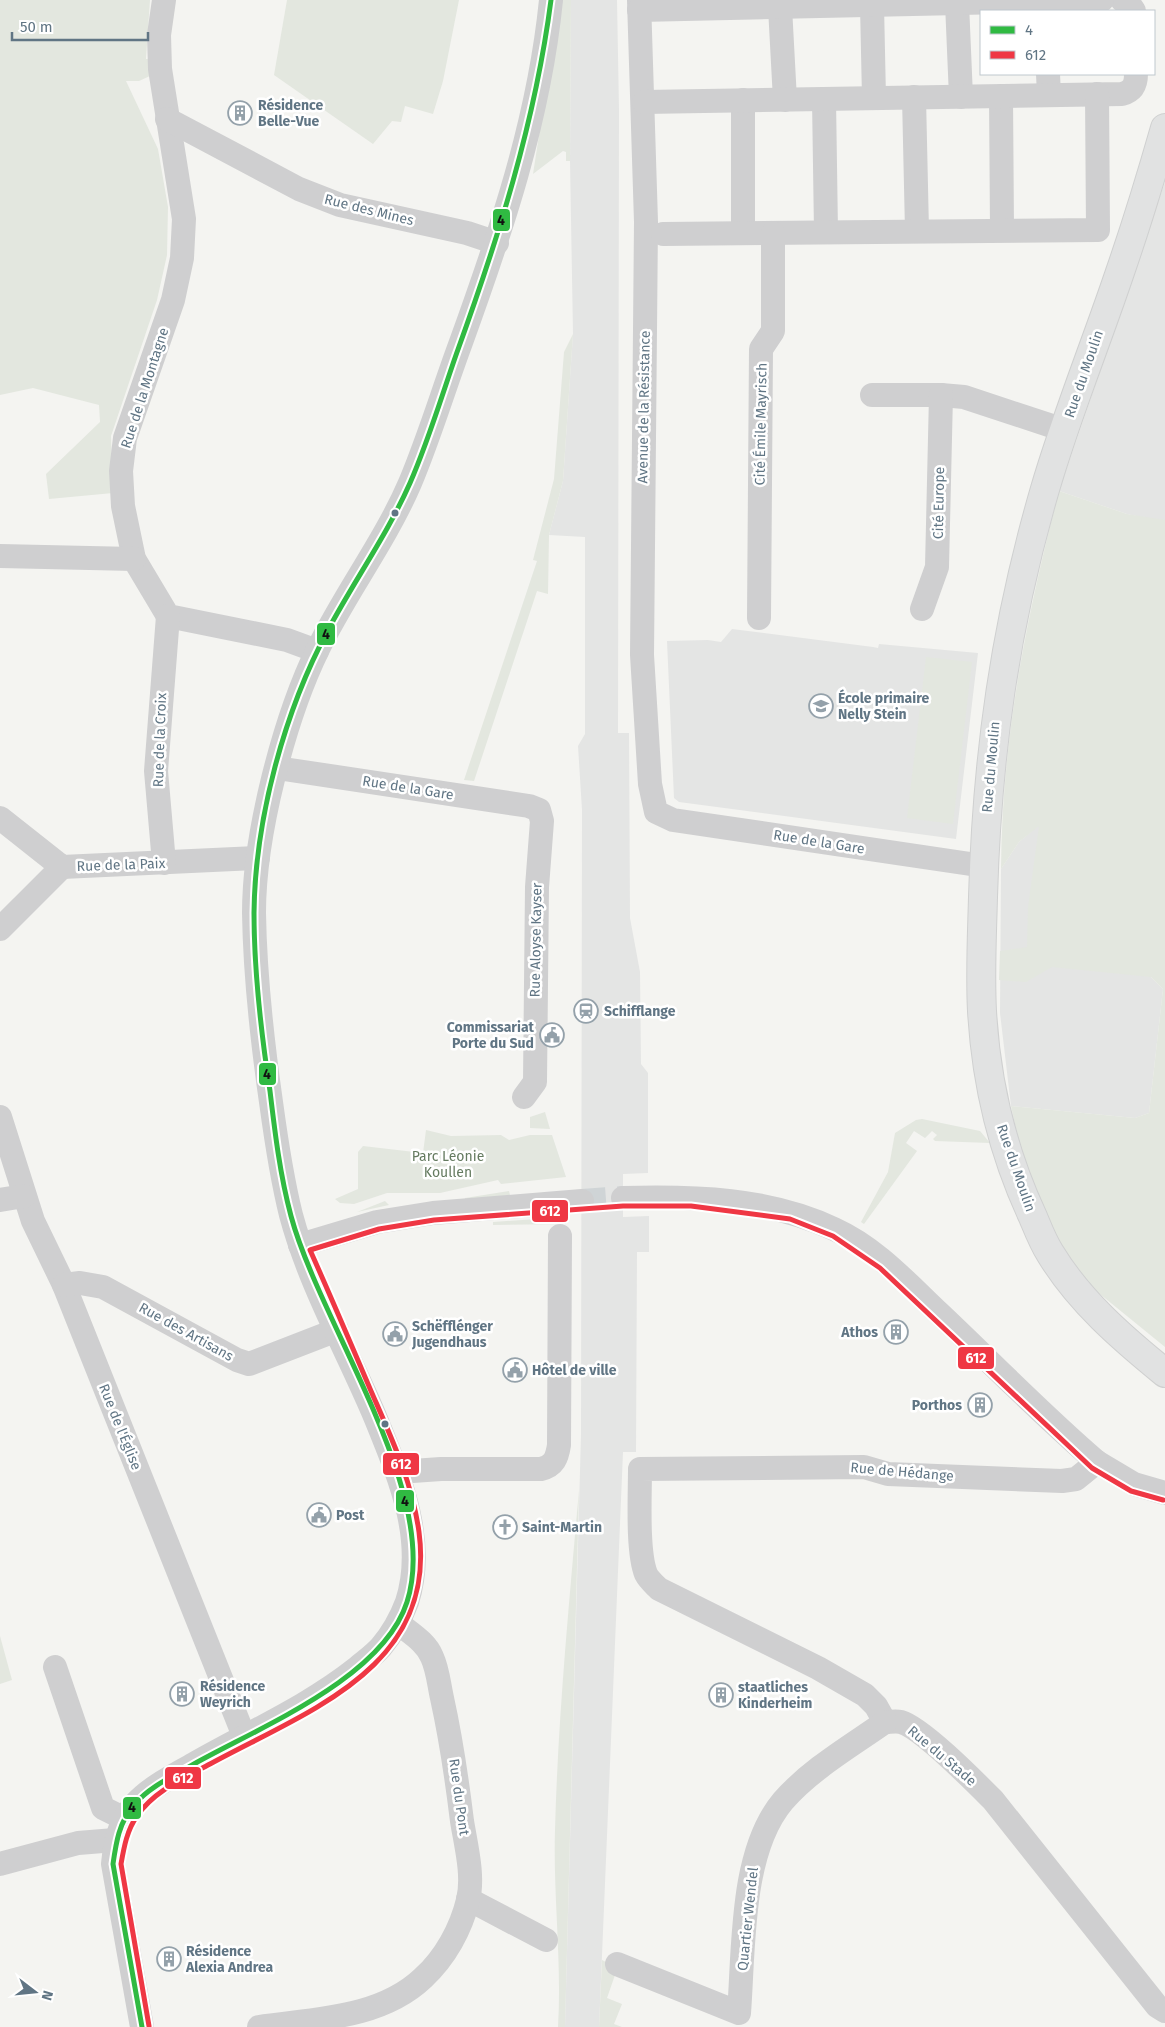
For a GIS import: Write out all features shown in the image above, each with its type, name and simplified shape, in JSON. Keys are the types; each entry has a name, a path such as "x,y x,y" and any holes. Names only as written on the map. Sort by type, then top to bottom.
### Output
{"main road":[{"name":"Rue du Moulin","path":"1165,128 1119,275 1064,430 1022,572 1005,653 994,728 984,866 982,1013 996,1110 1022,1194 1050,1253 1091,1307 1165,1373"}],"street":[{"name":"Rue de la Montagne","path":"164,0 159,35 160,69 184,218 182,258 173,300 125,438 121,471 123,506 134,559 168,616"},
{"path":"142,2027 113,1864 115,1840 134,1804 159,1784 303,1704 343,1678 379,1650 398,1623 408,1598 413,1547 409,1511 398,1472 300,1245 290,1210 275,1128 258,1003 254,908 258,858 277,768 291,719 317,651 389,526 409,485 497,243 524,150 538,89 551,0"},
{"path":"639,5 738,4 780,7 826,3 872,5 915,2 1001,1 1045,6 1102,0"},
{"path":"1122,0 1128,2 1133,10"},
{"path":"956,3 961,96"},
{"name":"Avenue de la Résistance","path":"639,5 644,102 646,222 642,655 650,784 656,812"},
{"path":"872,5 874,98"},
{"path":"780,7 785,100"},
{"path":"644,102 1001,96 1048,84 1097,94 1129,92 1134,86 1136,75"},
{"path":"663,234 1098,230 1097,94"},
{"path":"1001,96 1002,230"},
{"path":"914,97 916,231"},
{"path":"824,99 826,232"},
{"path":"743,100 744,233"},
{"name":"Rue des Mines","path":"167,119 299,189 340,205 468,234 497,243"},
{"name":"Cité Émile Mayrisch","path":"759,618 762,349 773,331 773,233"},
{"path":"872,395 964,397 1064,430"},
{"name":"Cité Europe","path":"922,609 937,567 940,395"},
{"path":"0,556 134,559"},
{"path":"168,616 287,640 317,651"},
{"name":"Rue de la Croix","path":"164,863 156,770 168,616"},
{"name":"Rue de la Gare","path":"277,768 529,806 539,810"},
{"name":"Rue Aloyse Kayser","path":"524,1097 535,1082 536,887 542,821 539,810"},
{"name":"Rue de la Gare","path":"656,812 673,820 984,866"},
{"name":"Rue de la Paix","path":"0,818 62,867 258,858"},
{"path":"0,929 62,867"},
{"name":"Rue de l'Église","path":"0,1117 24,1196 40,1239 64,1286 244,1736"},
{"path":"0,1200 24,1196"},
{"path":"623,1198 683,1198 725,1201 792,1212 836,1230 885,1262 1097,1462 1134,1484 1165,1493"},
{"path":"300,1245 377,1222 432,1213 582,1201"},
{"path":"398,1472 442,1469 541,1469 549,1467 554,1462 559,1445 560,1236"},
{"name":"Rue des Artisans","path":"64,1286 80,1283 103,1287 237,1360 249,1364 337,1330"},
{"name":"Rue de Hédange","path":"885,1722 876,1706 865,1695 818,1668 659,1589 650,1580 644,1567 640,1521 640,1469 864,1467 888,1474 1062,1481 1076,1479 1097,1462"},
{"name":"Rue du Pont","path":"259,2027 369,2009 398,1996 423,1978 443,1955 458,1929 468,1899 469,1874 451,1738 432,1656 423,1644 398,1623"},
{"path":"55,1668 104,1808 125,1819"},
{"name":"Rue du Stade","path":"885,1722 901,1722 914,1729 964,1771 993,1800 1157,2006 1165,2011"},
{"name":"Quartier Wendel","path":"617,1964 742,2020 750,1876 766,1827 783,1801 806,1778 885,1722"},
{"path":"0,1864 78,1843 115,1840"},
{"path":"468,1899 546,1940"}],"shaded area":[{"path":"571,0 617,0 619,110 618,733 629,733 630,918 640,972 641,1064 648,1073 648,1173 623,1174 623,1217 649,1216 649,1252 637,1252 636,1452 623,1452 599,2027 565,2027 581,1434 582,810 578,746 585,734 585,537 549,535 563,481 573,334 570,161"},
{"path":"1165,182 1165,520 1160,521 1127,514 1059,491"},
{"name":"École primaire Nelly Stein","path":"732,629 878,648 879,644 978,653 956,839 679,802 674,798 667,641 708,640 721,642"},
{"path":"1039,825 1151,977 1163,989 1149,1113 1135,1118 1011,1106 1000,1013 1001,869 1019,842"}],"green space":[{"path":"0,0 150,0 146,59 155,59 150,76 139,81 126,81 158,149 168,207 167,255 157,300 111,436 113,493 49,499 46,474 100,422 99,405 33,388 0,395"},
{"path":"287,0 459,0 443,81 433,114 405,106 401,122 392,121 373,144 274,75"},
{"path":"560,0 571,0 570,161 566,161 566,152 563,151 533,174"},
{"path":"573,334 563,481 549,535 548,594 537,591 474,781 464,780 537,561 533,560 554,479 564,352"},
{"path":"1059,491 1127,514 1165,520 1165,1347 1090,1286 1062,1249 1038,1198 1020,1147 1011,1106 1135,1118 1149,1113 1163,989 1151,977 1052,967 1026,982 999,980 1000,951 1027,947 1028,907 1039,826 1019,842 1001,869 1002,820 1011,725 1018,678 1036,586"},
{"path":"926,657 972,662 953,824 907,818"},
{"path":"545,1112 550,1129 530,1128 530,1117"},
{"path":"922,1119 980,1131 990,1143 935,1141 933,1139 937,1135 932,1131 925,1138 914,1131 906,1143 917,1151 864,1224 861,1222 888,1172 895,1133 916,1120"},
{"name":"Parc Léonie Koullen","path":"426,1130 451,1136 501,1135 509,1140 530,1135 552,1135 566,1177 501,1184 498,1180 440,1193 387,1193 354,1204 340,1203 335,1199 358,1189 358,1152 363,1146 423,1153"},
{"path":"509,1191 510,1195 465,1201 465,1198"},
{"path":"385,1201 389,1205 357,1212"},
{"path":"566,1217 566,1224 493,1225 493,1222"},
{"path":"579,1490 565,2027 558,2027 559,1978 555,1879 556,1788 564,1660"},
{"path":"0,1636 12,1680 0,1684"},
{"path":"602,1960 608,1963 615,1975 607,1998 622,2004 614,2024 622,2027 599,2027"}],"tunnel":[{"path":"582,1201 623,1198"}],"transit line":[{"name":"4","path":"142,2027 113,1864 115,1848 125,1818 140,1799 162,1782 284,1717 346,1677 373,1654 394,1629 407,1602 413,1559 408,1511 393,1461 373,1409 306,1259 291,1216 284,1185 276,1138 259,1002 254,935 256,878 266,804 275,767 298,696 328,630 381,539 410,483 429,436 486,268 525,136 544,46 551,0"},
{"name":"612","path":"149,2026 121,1864 126,1839 137,1816 152,1799 170,1786 286,1725 324,1703 358,1679 386,1651 408,1618 419,1579 419,1532 406,1477 386,1425 310,1250 379,1229 434,1220 623,1206 691,1206 790,1219 833,1236 880,1268 1092,1468 1131,1491 1163,1500"}],"place":[{"name":"Résidence Belle-Vue","path":"240,113"},
{"name":"École primaire Nelly Stein","path":"821,706"},
{"name":"Schifflange","path":"586,1011"},
{"name":"Commissariat Porte du Sud","path":"552,1035"},
{"name":"Athos","path":"896,1332"},
{"name":"Schëfflénger Jugendhaus","path":"395,1334"},
{"name":"Hôtel de ville","path":"515,1370"},
{"name":"Porthos","path":"980,1405"},
{"name":"Post","path":"319,1515"},
{"name":"Saint-Martin","path":"505,1527"},
{"name":"Résidence Weyrich","path":"182,1694"},
{"name":"staatliches Kinderheim","path":"721,1695"},
{"name":"Résidence Alexia Andrea","path":"169,1959"}]}
